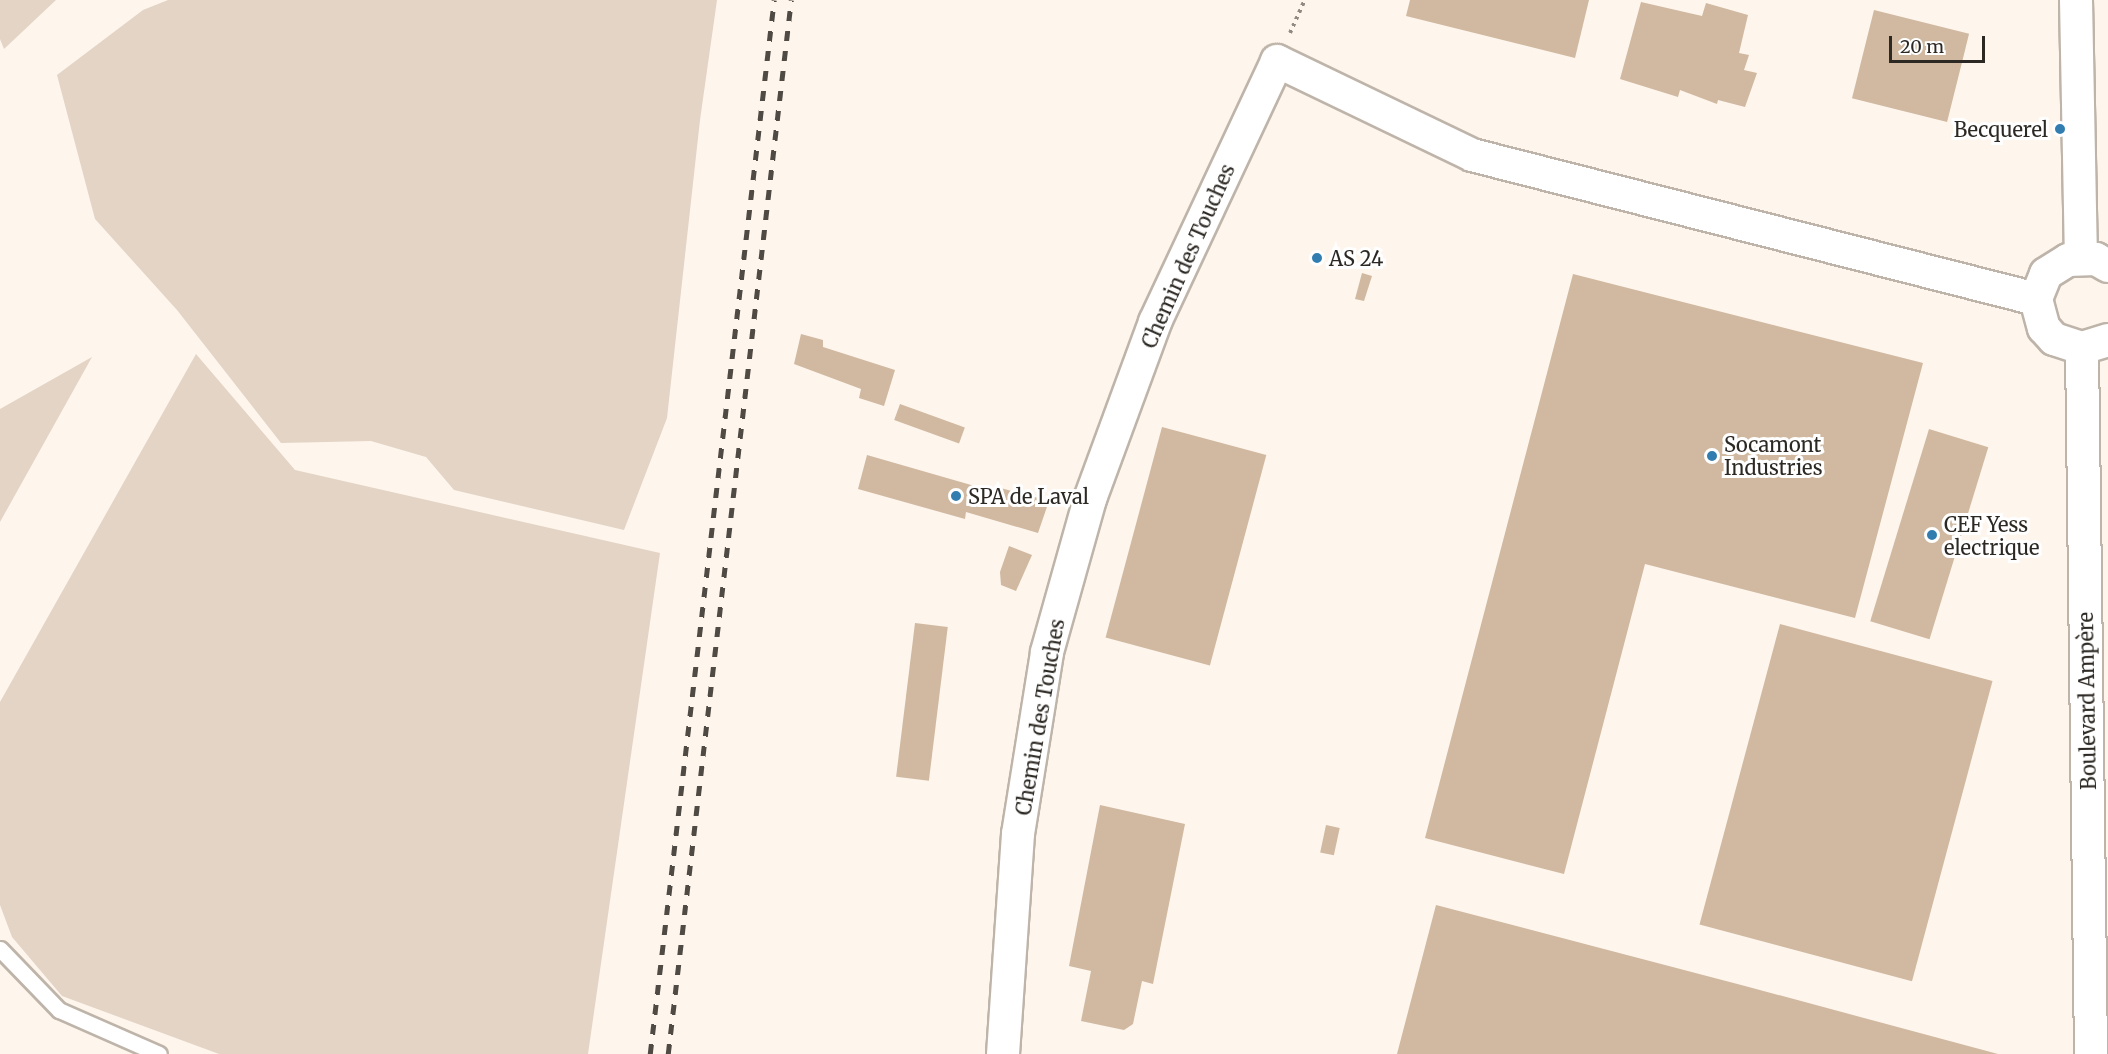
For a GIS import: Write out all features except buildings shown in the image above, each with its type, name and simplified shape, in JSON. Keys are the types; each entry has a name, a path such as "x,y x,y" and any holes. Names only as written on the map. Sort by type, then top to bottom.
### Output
{"street":[{"path":"2076,0 2095,262 2068,260 2051,270 2039,286 2036,299 2044,328 2060,342 2095,344"},
{"name":"Chemin des Touches","path":"1003,1054 1018,834 1050,642 1090,499 1155,322 1277,61 1472,155 2036,299"},
{"name":"Boulevard Ampère","path":"2091,1054 2095,344"}],"lane":[{"path":"0,949 59,1010 159,1054"}],"shaded area":[{"path":"0,0 56,0 4,49 0,39"},
{"path":"168,0 717,0 700,120 667,418 624,530 454,490 426,457 371,441 281,443 177,310 95,219 57,75 143,10"},
{"path":"196,354 295,470 660,553 588,1054 219,1054 62,996 12,937 0,905 0,702"},
{"path":"92,357 0,522 0,409"}],"railway":[{"path":"650,1054 774,0"},
{"path":"668,1054 791,0"}],"place":[{"name":"Becquerel","path":"2060,129"},
{"name":"AS 24","path":"1317,258"},
{"name":"Socamont Industries","path":"1712,456"},
{"name":"SPA de Laval","path":"956,496"},
{"name":"CEF Yess electrique","path":"1932,535"}]}
